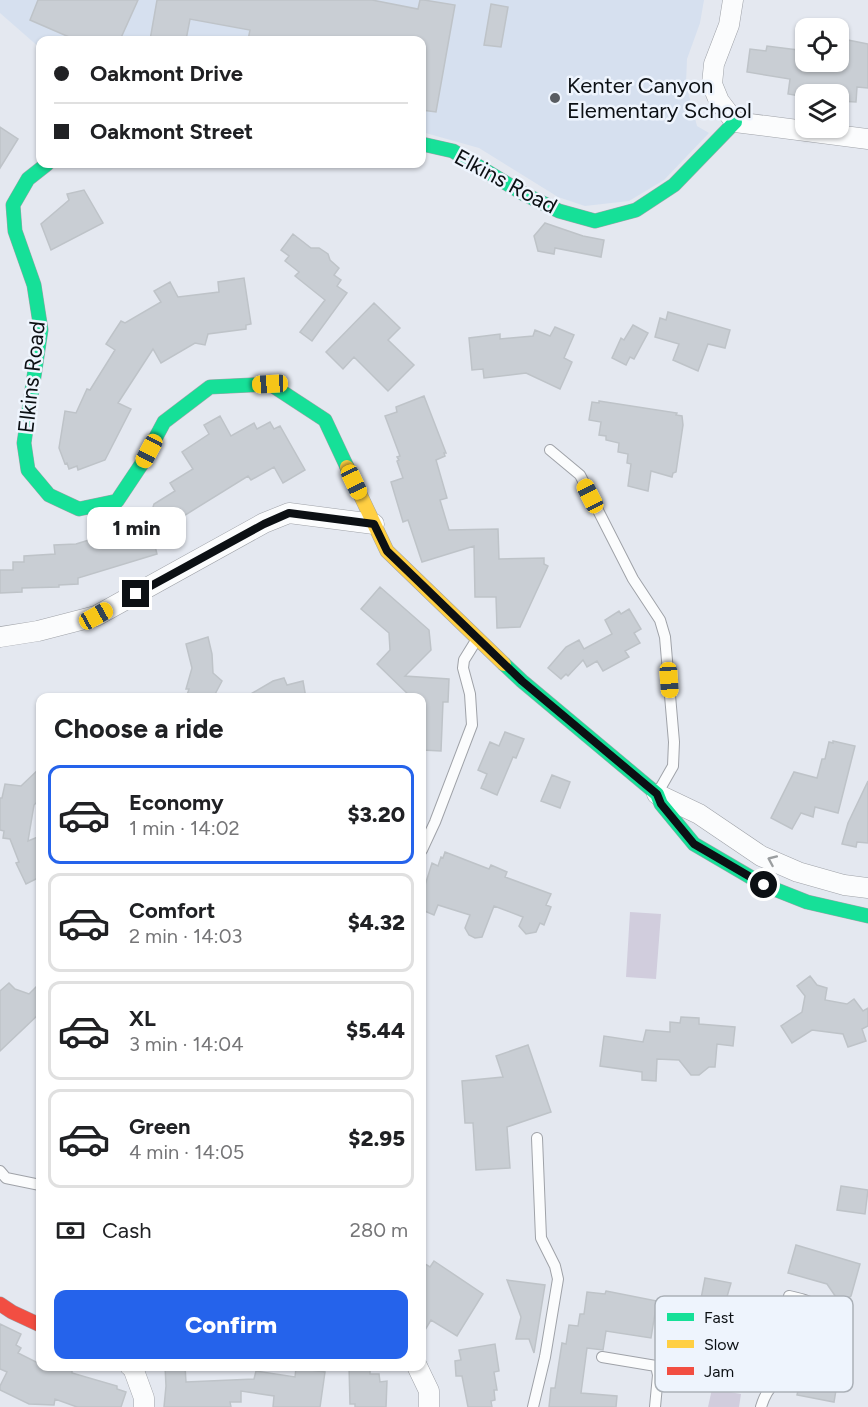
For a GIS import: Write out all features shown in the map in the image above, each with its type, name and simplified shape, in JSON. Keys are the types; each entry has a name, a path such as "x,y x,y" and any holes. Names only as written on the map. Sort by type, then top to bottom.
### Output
{"street":[{"path":"733,0 729,25 714,64 712,84 719,101 735,122 868,139"},
{"name":"Elkins Road","path":"426,145 453,151 524,194 559,212 595,221 636,210 674,185 735,122"},
{"name":"Elkins Road","path":"42,168 28,178 13,206 15,231 34,285 41,330 24,443 28,470 49,495 79,508 117,501 141,465 164,422 210,387 270,384 325,420 374,524"},
{"path":"0,637 38,631 96,616 264,524 289,513 374,524 387,551 522,681 657,794 699,814 761,856 791,882 807,902 868,916"},
{"path":"657,794 661,804 694,844 764,885 791,882 868,888"},
{"path":"0,1304 36,1323"},
{"path":"134,1371 144,1398 144,1407"},
{"path":"419,1371 429,1391 429,1407"}],"lane":[{"path":"550,450 580,475 633,579 660,620 665,638 674,742 673,766 657,794"},
{"path":"426,841 472,725 470,694 463,668 464,660 477,638"},
{"path":"533,1407 558,1278 555,1266 541,1238 537,1138"},
{"path":"0,1171 6,1178 36,1184"},
{"path":"602,1357 655,1366"},
{"path":"655,1407 656,1392"},
{"path":"760,1407 768,1392"}],"shaded area":[{"name":"Kenter Canyon Elementary School","path":"0,0 704,0 700,23 687,59 686,84 697,126 709,133 664,180 629,201 585,206 558,197 479,148 426,133 426,36 36,36 36,44 0,13"},
{"path":"630,912 661,914 656,979 626,977"},
{"path":"711,1392 741,1394 739,1407 708,1407"}],"building":[{"path":"38,0 138,0 122,36 67,36 30,20"},
{"path":"157,0 372,0 418,9 420,0 455,5 436,112 426,111 426,36 249,36 250,30 190,19 187,36 151,36"},
{"path":"491,4 508,7 501,47 484,45"},
{"path":"849,40 868,44 868,88 857,87 856,102 849,102 849,84 795,84 795,95 788,94 790,79 747,72 750,49 766,51 767,46 795,50 795,72 849,72"},
{"path":"0,127 18,139 0,168"},
{"path":"84,190 103,223 51,250 41,224 69,200 67,194"},
{"path":"545,223 583,236 604,240 601,257 555,248 554,254 538,251 534,236"},
{"path":"293,234 311,248 319,248 328,254 330,260 339,268 334,275 341,280 337,286 347,293 312,341 300,332 325,300 295,276 299,272 285,261 289,256 281,250"},
{"path":"244,278 251,324 246,325 246,329 208,334 205,345 195,343 161,363 153,349 118,403 131,409 105,460 78,470 77,466 69,469 59,448 65,411 76,413 87,389 90,390 115,350 106,344 121,321 125,323 161,302 154,291 170,282 178,297 219,292 218,282"},
{"path":"374,303 400,328 388,340 414,365 388,391 354,357 343,369 326,352"},
{"path":"668,312 730,330 725,348 708,344 698,371 673,360 679,344 655,337 660,318 666,320"},
{"path":"633,325 648,333 634,359 630,357 626,365 612,358 621,338 624,340"},
{"path":"555,327 574,335 564,358 572,362 560,389 526,373 484,378 483,369 472,370 469,338 500,334 500,339 533,336 535,330 550,336"},
{"path":"424,396 446,453 444,453 445,456 436,460 447,498 440,500 449,530 498,529 499,559 544,558 544,564 548,566 520,627 497,628 496,597 475,597 474,546 422,562 408,520 403,522 391,482 403,478 397,461 399,460 397,457 400,456 385,416 397,412 396,407"},
{"path":"599,401 677,413 676,415 682,416 683,425 676,472 672,477 651,471 648,491 628,486 631,464 627,463 628,454 618,452 619,443 606,440 606,436 599,435 601,422 589,420 592,402 599,403"},
{"path":"220,416 231,436 254,423 257,429 270,422 274,429 280,426 305,470 283,483 274,467 251,480 248,476 182,517 185,523 154,542 157,554 78,578 78,584 22,588 22,592 0,593 0,570 13,570 13,562 24,562 24,556 55,554 54,545 76,544 102,536 103,539 136,529 134,523 158,514 153,507 154,504 175,491 170,483 193,469 182,452 209,434 204,425"},
{"path":"380,587 429,630 431,650 405,676 449,679 448,702 443,702 441,751 426,750 426,693 407,693 377,664 390,650 389,633 361,609"},
{"path":"629,609 641,629 634,633 640,643 625,651 629,657 603,671 597,661 587,667 583,660 568,676 566,674 561,679 548,668 566,647 579,640 584,649 612,634 605,620 619,611 621,614"},
{"path":"208,637 213,673 222,681 216,693 188,693 189,689 186,689 192,668 186,644"},
{"path":"284,678 287,685 303,681 305,693 253,693 273,681"},
{"path":"505,732 524,739 516,758 513,757 497,795 481,788 487,774 478,770 490,742 499,746"},
{"path":"833,741 855,746 838,813 815,807 813,817 801,813 792,829 771,818 794,772 817,778 829,742 833,743"},
{"path":"36,772 36,803 28,841 36,838 36,879 26,884 16,863 19,862 10,839 3,838 4,831 0,830 0,798 2,798 5,784 21,786"},
{"path":"552,775 570,782 560,808 541,801"},
{"path":"868,781 868,843 857,842 856,847 842,844 848,823"},
{"path":"445,852 489,869 491,865 507,872 505,877 551,894 546,905 551,907 544,925 540,923 536,932 526,934 519,926 523,917 494,906 482,937 475,938 469,935 465,928 470,915 438,905 434,915 426,912 426,882 432,863 438,866 441,857 443,858"},
{"path":"810,976 817,985 827,988 825,1000 847,1004 854,999 863,1011 868,1008 868,1026 862,1029 866,1041 848,1047 843,1034 812,1030 792,1043 781,1026 802,1012 805,996 797,986"},
{"path":"9,983 15,989 29,994 36,987 36,1017 0,1051 0,991"},
{"path":"681,1017 699,1018 699,1024 735,1027 733,1046 717,1044 715,1067 709,1067 699,1075 691,1075 679,1060 657,1059 656,1081 642,1080 642,1072 600,1066 604,1036 643,1042 646,1030 670,1032 670,1022 680,1023"},
{"path":"528,1045 551,1112 507,1127 510,1168 476,1170 473,1123 465,1123 462,1081 503,1077 496,1056"},
{"path":"841,1186 868,1190 865,1214 837,1210"},
{"path":"796,1245 860,1264 851,1296 835,1296 827,1284 788,1273"},
{"path":"434,1261 483,1294 457,1336 431,1320 426,1328 426,1264 430,1267"},
{"path":"705,1278 731,1283 727,1296 702,1296"},
{"path":"507,1280 545,1285 534,1353 529,1339 516,1339 521,1317"},
{"path":"606,1291 655,1301 651,1338 606,1331 603,1350 587,1348 581,1393 617,1396 616,1407 549,1407 551,1388 555,1388 562,1343 566,1344 569,1325 578,1326 580,1314 584,1314 587,1292 605,1294"},
{"path":"0,1324 21,1334 16,1345 21,1348 18,1353 36,1362 36,1371 72,1371 72,1373 117,1386 117,1389 126,1392 121,1407 77,1407 55,1399 54,1405 29,1404 0,1390 7,1372 0,1369"},
{"path":"495,1344 499,1371 494,1372 497,1390 494,1390 495,1400 491,1401 492,1407 468,1407 462,1376 456,1376 455,1361 461,1360 459,1350"},
{"path":"165,1371 185,1371 186,1382 254,1379 256,1371 295,1377 296,1371 325,1372 320,1407 273,1407 274,1396 241,1391 241,1402 230,1402 231,1407 164,1407"},
{"path":"349,1371 370,1371 370,1374 379,1374 380,1382 387,1381 386,1407 355,1407 355,1404 350,1404"},
{"path":"798,1392 836,1392 834,1402 797,1395"}],"traffic: fast":[{"path":"426,145 453,151 524,194 559,211 595,221 636,210 674,185 735,122"},
{"path":"42,168 28,179 13,205 15,231 34,285 41,330 24,443 28,470 49,495 79,509 117,501 141,465 164,422 210,387 270,384 325,420 347,467"},
{"path":"504,664 657,794 661,804 694,844 764,885 807,902 868,916"}],"traffic: slow":[{"path":"347,467 387,551 504,664"}],"traffic: jam":[{"path":"0,1304 36,1323"}],"place":[{"name":"Kenter Canyon Elementary School","path":"555,98"}],"route":[{"path":"136,594 264,524 289,513 374,524 387,551 522,681 657,794 661,804 694,844 764,885"}]}
